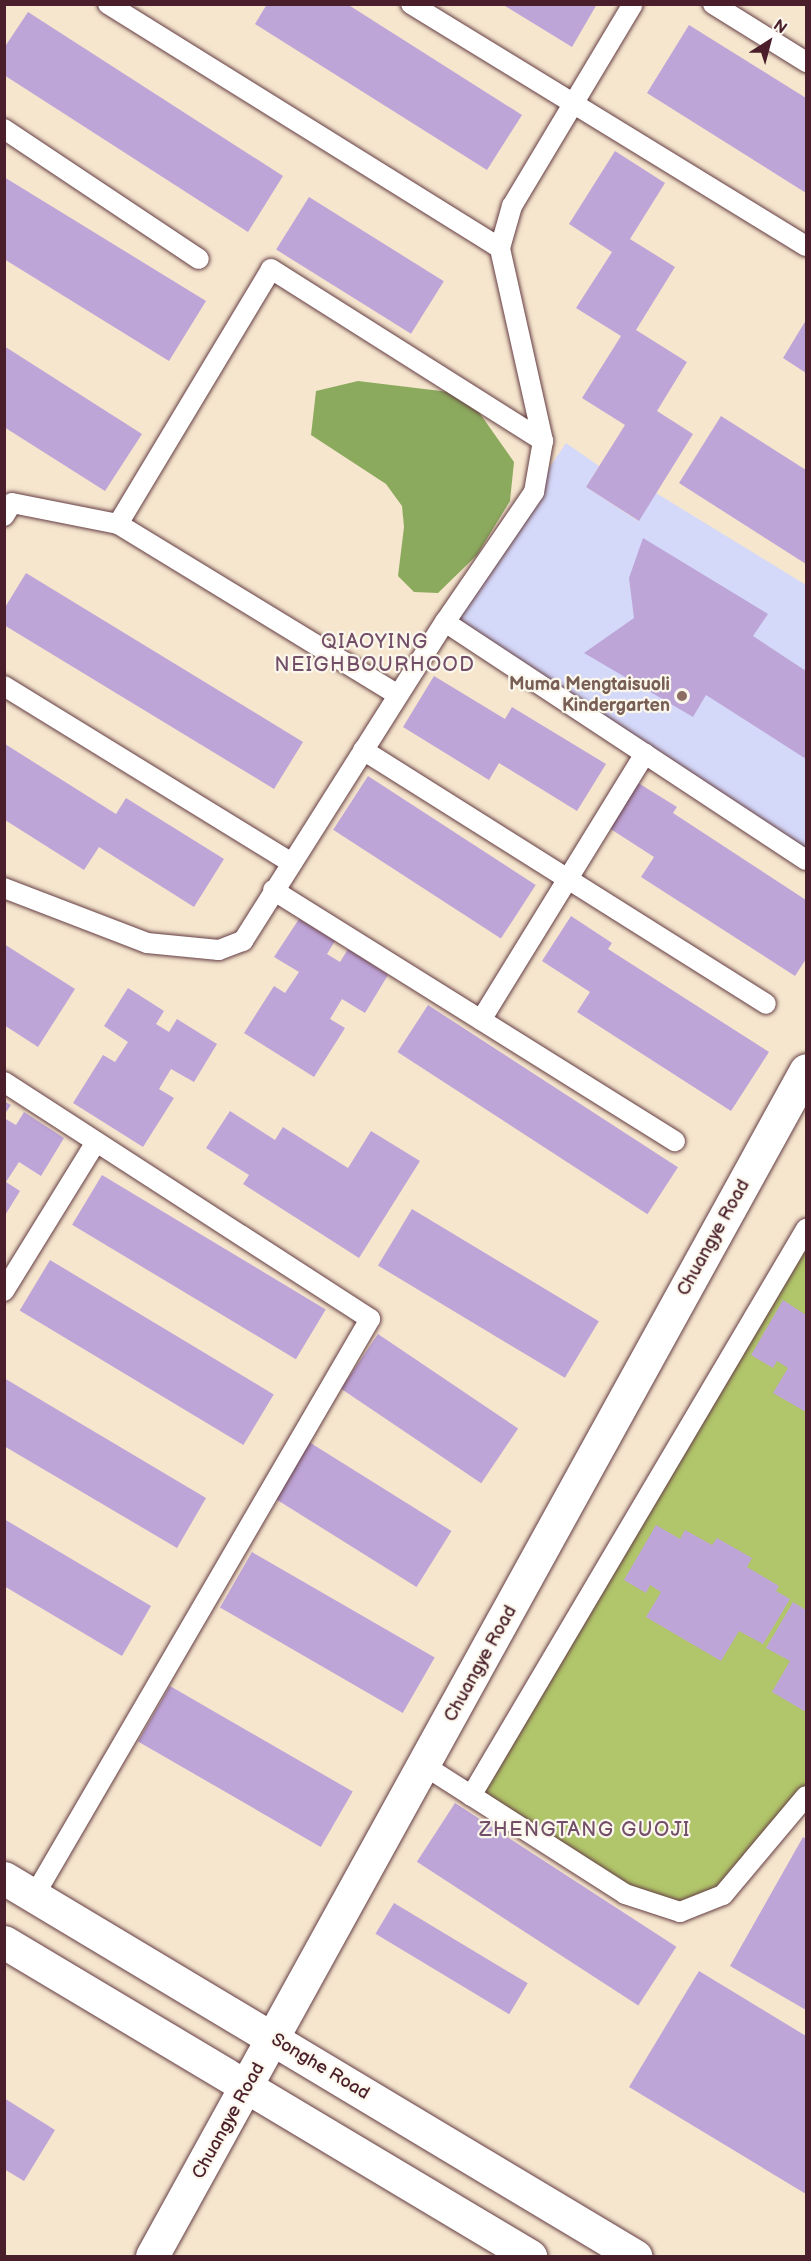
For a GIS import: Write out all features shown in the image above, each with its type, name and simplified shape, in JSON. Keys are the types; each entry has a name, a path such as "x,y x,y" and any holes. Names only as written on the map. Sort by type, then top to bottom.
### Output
{"street":[{"name":"Chuangye Road","path":"152,2256 274,2040 807,1070"},
{"name":"Songhe Road","path":"4,1878 635,2256"},
{"path":"4,1942 530,2256"}],"lane":[{"path":"108,4 500,248"},
{"path":"411,4 575,107 807,246"},
{"path":"4,888 147,943 219,950 243,941 290,862 445,622 534,492 543,441 500,248 512,206 575,107 633,4"},
{"path":"713,4 807,62"},
{"path":"4,129 200,259"},
{"path":"118,524 271,268 543,441"},
{"path":"4,516 12,503 118,524 398,695"},
{"path":"445,622 807,860"},
{"path":"4,686 290,862"},
{"path":"363,750 766,1004"},
{"path":"481,1020 645,753"},
{"path":"273,890 675,1141"},
{"path":"4,1082 370,1319 34,1896"},
{"path":"4,1291 96,1142"},
{"path":"471,1796 807,1229"},
{"path":"425,1766 626,1894 680,1912 723,1895 807,1796"}],"shaded area":[{"name":"Muma Mengtaisuoli Kindergarten","path":"566,443 599,466 586,487 638,521 656,493 806,585 806,860 445,622"}],"green space":[{"path":"358,381 449,392 476,408 514,462 510,501 477,555 438,593 414,592 398,576 404,527 402,506 386,484 311,435 316,391"},
{"path":"806,1224 806,1796 723,1895 680,1912 625,1894 471,1796"}],"building":[{"path":"267,4 347,4 522,115 487,170 255,24"},
{"path":"502,4 597,4 572,47"},
{"path":"28,12 283,176 248,232 4,75 4,48"},
{"path":"689,25 806,98 806,193 647,93"},
{"path":"615,151 665,183 630,239 675,267 636,330 687,362 657,411 693,434 639,521 586,487 625,425 582,398 621,336 576,308 612,252 569,224"},
{"path":"4,177 206,301 169,361 4,259"},
{"path":"309,197 444,281 411,334 276,250"},
{"path":"806,320 806,373 783,358"},
{"path":"4,346 142,434 105,491 4,427"},
{"path":"721,416 806,470 806,564 679,483"},
{"path":"643,538 768,614 753,636 806,671 806,759 706,695 693,717 584,653 634,618 629,578"},
{"path":"26,573 303,742 274,789 4,625 4,609"},
{"path":"434,676 505,719 512,707 606,764 577,811 499,763 489,780 403,727"},
{"path":"5,744 116,814 126,798 224,859 194,907 99,847 84,870 5,820"},
{"path":"368,776 536,885 501,939 333,830"},
{"path":"635,781 677,807 673,813 806,900 806,959 795,976 641,877 654,857 606,826"},
{"path":"571,916 612,943 608,949 769,1052 731,1111 577,1012 590,992 542,961"},
{"path":"299,919 335,941 327,954 340,962 348,949 388,975 365,1013 342,999 330,1019 345,1028 314,1077 244,1033 274,986 285,993 299,972 274,957"},
{"path":"4,944 75,989 38,1047 4,1025"},
{"path":"128,988 164,1011 156,1024 169,1032 177,1019 217,1044 194,1082 171,1069 159,1089 174,1098 143,1147 73,1103 103,1055 115,1062 128,1042 104,1026"},
{"path":"428,1005 678,1167 647,1214 398,1052"},
{"path":"4,1101 11,1105 4,1115"},
{"path":"230,1111 275,1140 283,1127 348,1168 371,1131 420,1161 359,1258 243,1184 249,1175 206,1148"},
{"path":"24,1112 64,1138 41,1176 19,1162 6,1182 20,1191 4,1217 4,1118 16,1125"},
{"path":"102,1175 326,1309 296,1359 72,1225"},
{"path":"412,1209 599,1321 565,1378 378,1266"},
{"path":"50,1260 274,1394 243,1445 20,1311"},
{"path":"783,1300 806,1315 806,1412 773,1393 788,1368 777,1361 773,1368 751,1355"},
{"path":"378,1334 518,1429 481,1483 341,1389"},
{"path":"4,1378 206,1498 177,1548 4,1446"},
{"path":"309,1442 451,1531 416,1587 274,1498"},
{"path":"4,1519 151,1606 122,1656 4,1586"},
{"path":"656,1525 680,1539 685,1530 712,1545 717,1538 752,1558 747,1567 779,1586 776,1591 790,1599 763,1644 739,1631 721,1661 646,1617 661,1592 650,1585 646,1593 624,1580"},
{"path":"252,1552 435,1658 403,1713 220,1607"},
{"path":"793,1602 806,1610 806,1712 772,1692 790,1661 766,1648"},
{"path":"170,1686 353,1792 321,1847 138,1741"},
{"path":"455,1803 676,1947 638,2005 417,1862"},
{"path":"803,1837 806,1839 806,2010 730,1966"},
{"path":"394,1903 528,1983 509,2014 375,1934"},
{"path":"699,1971 806,2036 806,2194 629,2087"},
{"path":"4,2098 55,2130 24,2181 4,2169"}],"place":[{"name":"Muma Mengtaisuoli Kindergarten","path":"682,696"}],"district":[{"name":"QIAOYING NEIGHBOURHOOD","path":"375,654"},
{"name":"ZHENGTANG GUOJI","path":"585,1830"}]}
